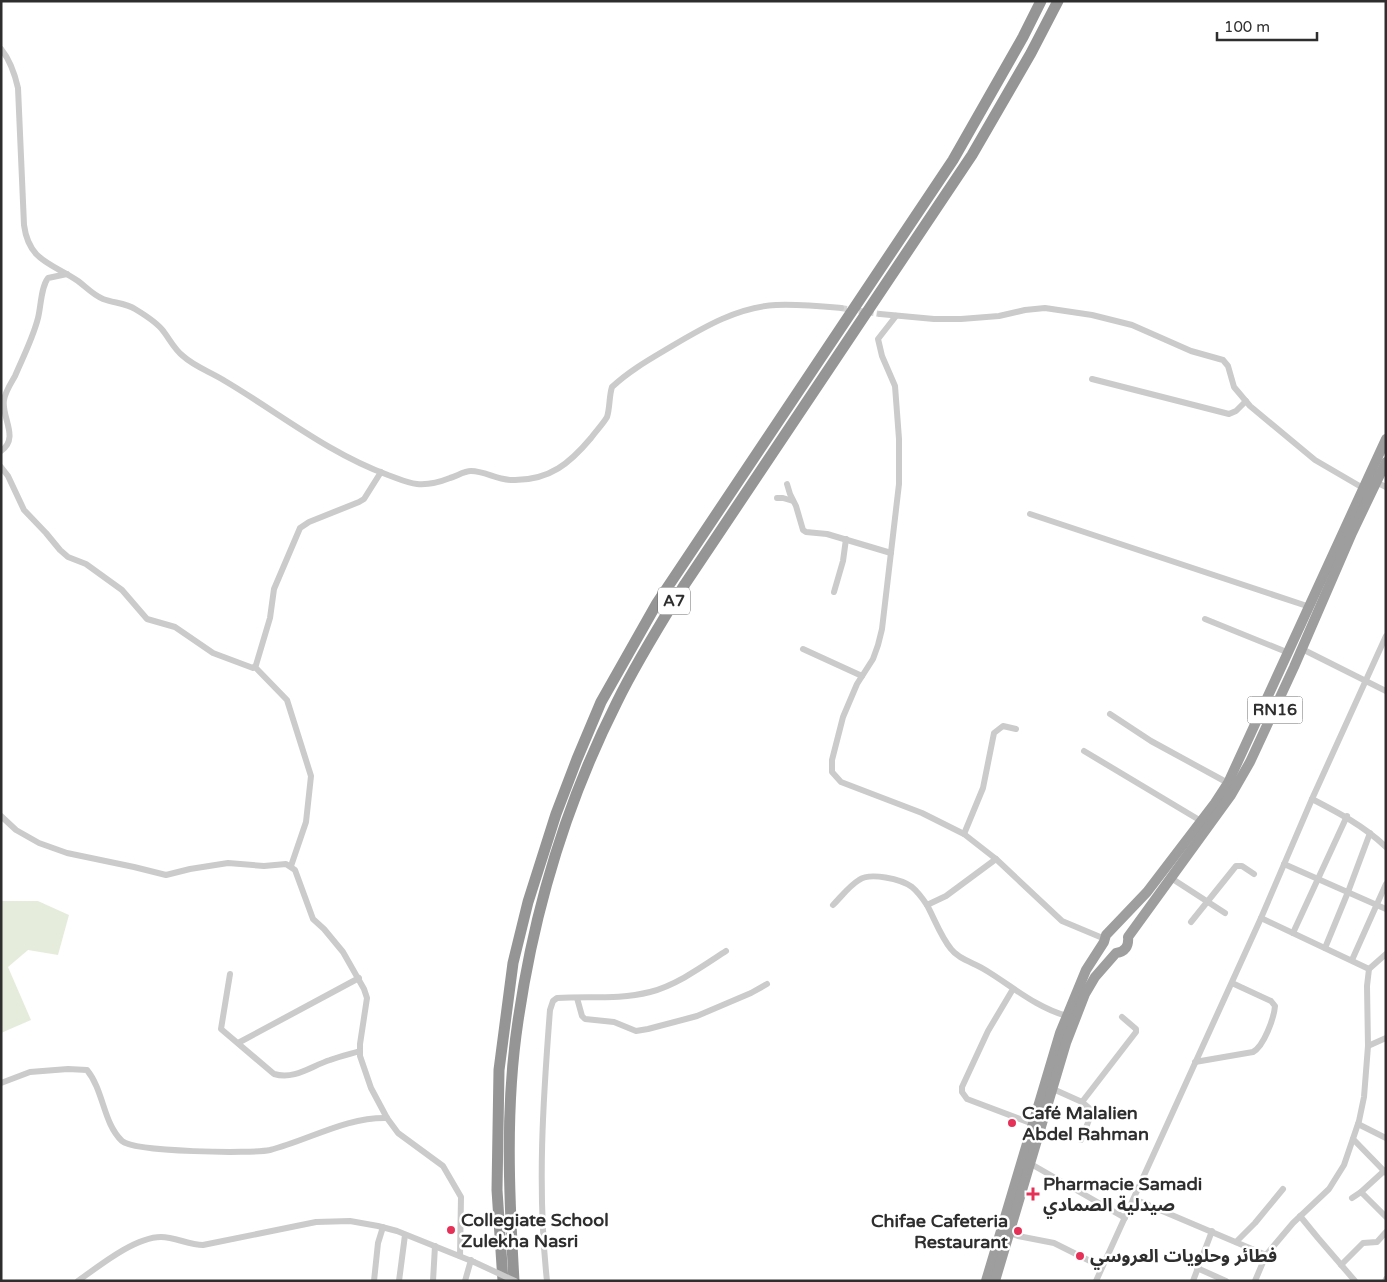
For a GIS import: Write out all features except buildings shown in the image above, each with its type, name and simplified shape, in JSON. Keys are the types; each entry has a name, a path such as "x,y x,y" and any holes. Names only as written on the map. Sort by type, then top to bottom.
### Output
{"highway":[{"name":"A7","path":"502,1281 497,1190 499,1079 513,964 528,902 556,814 601,702 657,603 952,160 1024,37 1041,1"},
{"name":"A7","path":"515,1281 509,1175 510,1113 517,1023 542,898 591,759 616,702 656,630 972,155 1031,53 1058,1"},
{"name":"RN16","path":"986,1281 1067,1016 1086,970 1106,935 1148,892 1228,783 1386,439"},
{"name":"RN16","path":"995,1281 1008,1232 1080,1005 1095,977 1116,953 1126,948 1128,937 1231,795 1261,739 1352,533 1381,485 1386,462"},
{"path":"1112,930 1120,930 1128,937"},
{"path":"1104,941 1108,950 1116,953"}],"street":[{"path":"1,49 6,54 18,88 22,198 26,238 37,256 101,298 134,308 161,328 182,355 190,362 225,380 318,441 381,472 415,484 438,482 471,471 484,473 496,478 516,480 541,477 554,472 582,448 604,422 608,414 612,387 619,380 653,357 704,327 741,312 774,305 808,304 841,308"},
{"path":"1,451 6,448 9,441 9,424 4,406 5,397 32,338 45,283 48,278 67,274"},
{"path":"880,314 934,319 962,319 999,316 1045,308 1068,310 1132,325 1190,352 1223,360 1228,366 1234,387 1246,401 1315,460 1363,488"},
{"path":"896,316 878,339 882,356 895,386 898,422 899,484 882,629 873,658 849,701 841,726 832,767 836,777 848,785 922,813 964,834 996,859 1062,921 1104,941"},
{"path":"1092,379 1229,414 1236,412 1246,401"},
{"path":"1,467 8,476 24,510 60,550 86,564 122,590 147,619 175,627 213,653 249,668 255,668 287,700 310,776 306,822 291,866"},
{"path":"255,668 269,625 274,589 300,528 309,522 364,498 381,472"},
{"path":"787,484 802,530 846,539 891,553"},
{"path":"777,498 794,501"},
{"path":"1030,514 1310,607"},
{"path":"834,592 843,561 846,539"},
{"path":"1205,619 1289,653"},
{"path":"1096,1281 1232,983 1312,799 1386,636"},
{"path":"803,649 862,676"},
{"path":"1302,649 1386,691"},
{"path":"1110,714 1151,741 1228,783"},
{"path":"964,834 983,788 994,733 1003,726 1016,729"},
{"path":"1084,752 1201,821"},
{"path":"1312,799 1347,816 1386,847"},
{"path":"1,816 16,830 39,843 86,858 166,875 228,863 264,866 286,864 291,866 295,870 313,919 327,932 343,952 359,978 366,998 360,1056 371,1088 387,1118 398,1133 443,1166 458,1190 461,1197 460,1256"},
{"path":"1293,933 1347,816"},
{"path":"1324,948 1370,833"},
{"path":"927,906 946,896 996,859"},
{"path":"1284,864 1386,909"},
{"path":"1191,922 1236,866 1242,866 1254,874"},
{"path":"833,905 858,880 873,876 894,880 910,886 927,906 952,951 958,956 987,970 1013,989 1057,1013 1067,1016"},
{"path":"1171,878 1225,913"},
{"path":"1352,960 1386,884"},
{"path":"1261,918 1370,969"},
{"path":"547,1281 541,1181 551,1005 555,999 618,997 652,992 674,982 726,951"},
{"path":"1254,1281 1266,1255 1300,1216 1333,1185 1344,1165 1358,1124 1364,1097 1368,1046 1367,986 1370,969 1386,954"},
{"path":"230,974 220,1026 224,1032 274,1074 284,1076 301,1073 328,1060 360,1051"},
{"path":"238,1043 359,978"},
{"path":"1196,1062 1253,1052 1259,1048 1263,1040 1274,1014 1275,1006 1271,1001 1232,983"},
{"path":"577,998 582,1016 585,1019 614,1022 628,1029 640,1031 697,1016 767,984"},
{"path":"1013,989 988,1031 962,1087 962,1092 967,1099 1033,1124"},
{"path":"1082,1102 1136,1032 1136,1029 1122,1017"},
{"path":"1368,1046 1386,1038"},
{"path":"1,1083 30,1072 68,1068 87,1070 96,1084 110,1121 119,1138 130,1146 150,1149 183,1151 267,1150 325,1130 376,1118 387,1118"},
{"path":"1053,1089 1082,1102 1089,1108 1092,1115 1081,1140"},
{"path":"1358,1124 1386,1138"},
{"path":"1352,1198 1385,1172 1353,1139"},
{"path":"1030,1164 1124,1218"},
{"path":"1236,1242 1284,1188"},
{"path":"1361,1192 1386,1217"},
{"path":"1134,1199 1266,1255"},
{"path":"1300,1216 1355,1281"},
{"path":"78,1281 110,1258 151,1238 165,1237 194,1245 203,1245 316,1222 350,1222 383,1227 460,1256 515,1281"},
{"path":"374,1281 378,1243 383,1227"},
{"path":"1193,1281 1212,1231"},
{"path":"1008,1232 1018,1236 1054,1243 1102,1267"},
{"path":"1342,1265 1362,1245 1377,1242 1386,1232"},
{"path":"399,1281 405,1235"},
{"path":"433,1281 435,1246"},
{"path":"465,1281 472,1261"},
{"path":"1198,1268 1226,1281"}],"green space":[{"path":"1,901 38,901 69,915 58,955 28,950 8,967 31,1020 1,1033"}],"tunnel":[{"path":"841,308 880,314"}],"place":[{"name":"Café Malalien Abdel Rahman","path":"1012,1123"},
{"name":"Pharmacie Samadi صيدلية الصمادي","path":"1033,1194"},
{"name":"Collegiate School Zulekha Nasri","path":"451,1230"},
{"name":"Chifae Cafeteria Restaurant","path":"1018,1231"},
{"name":"فطائر وحلويات العروسي","path":"1080,1256"}]}
